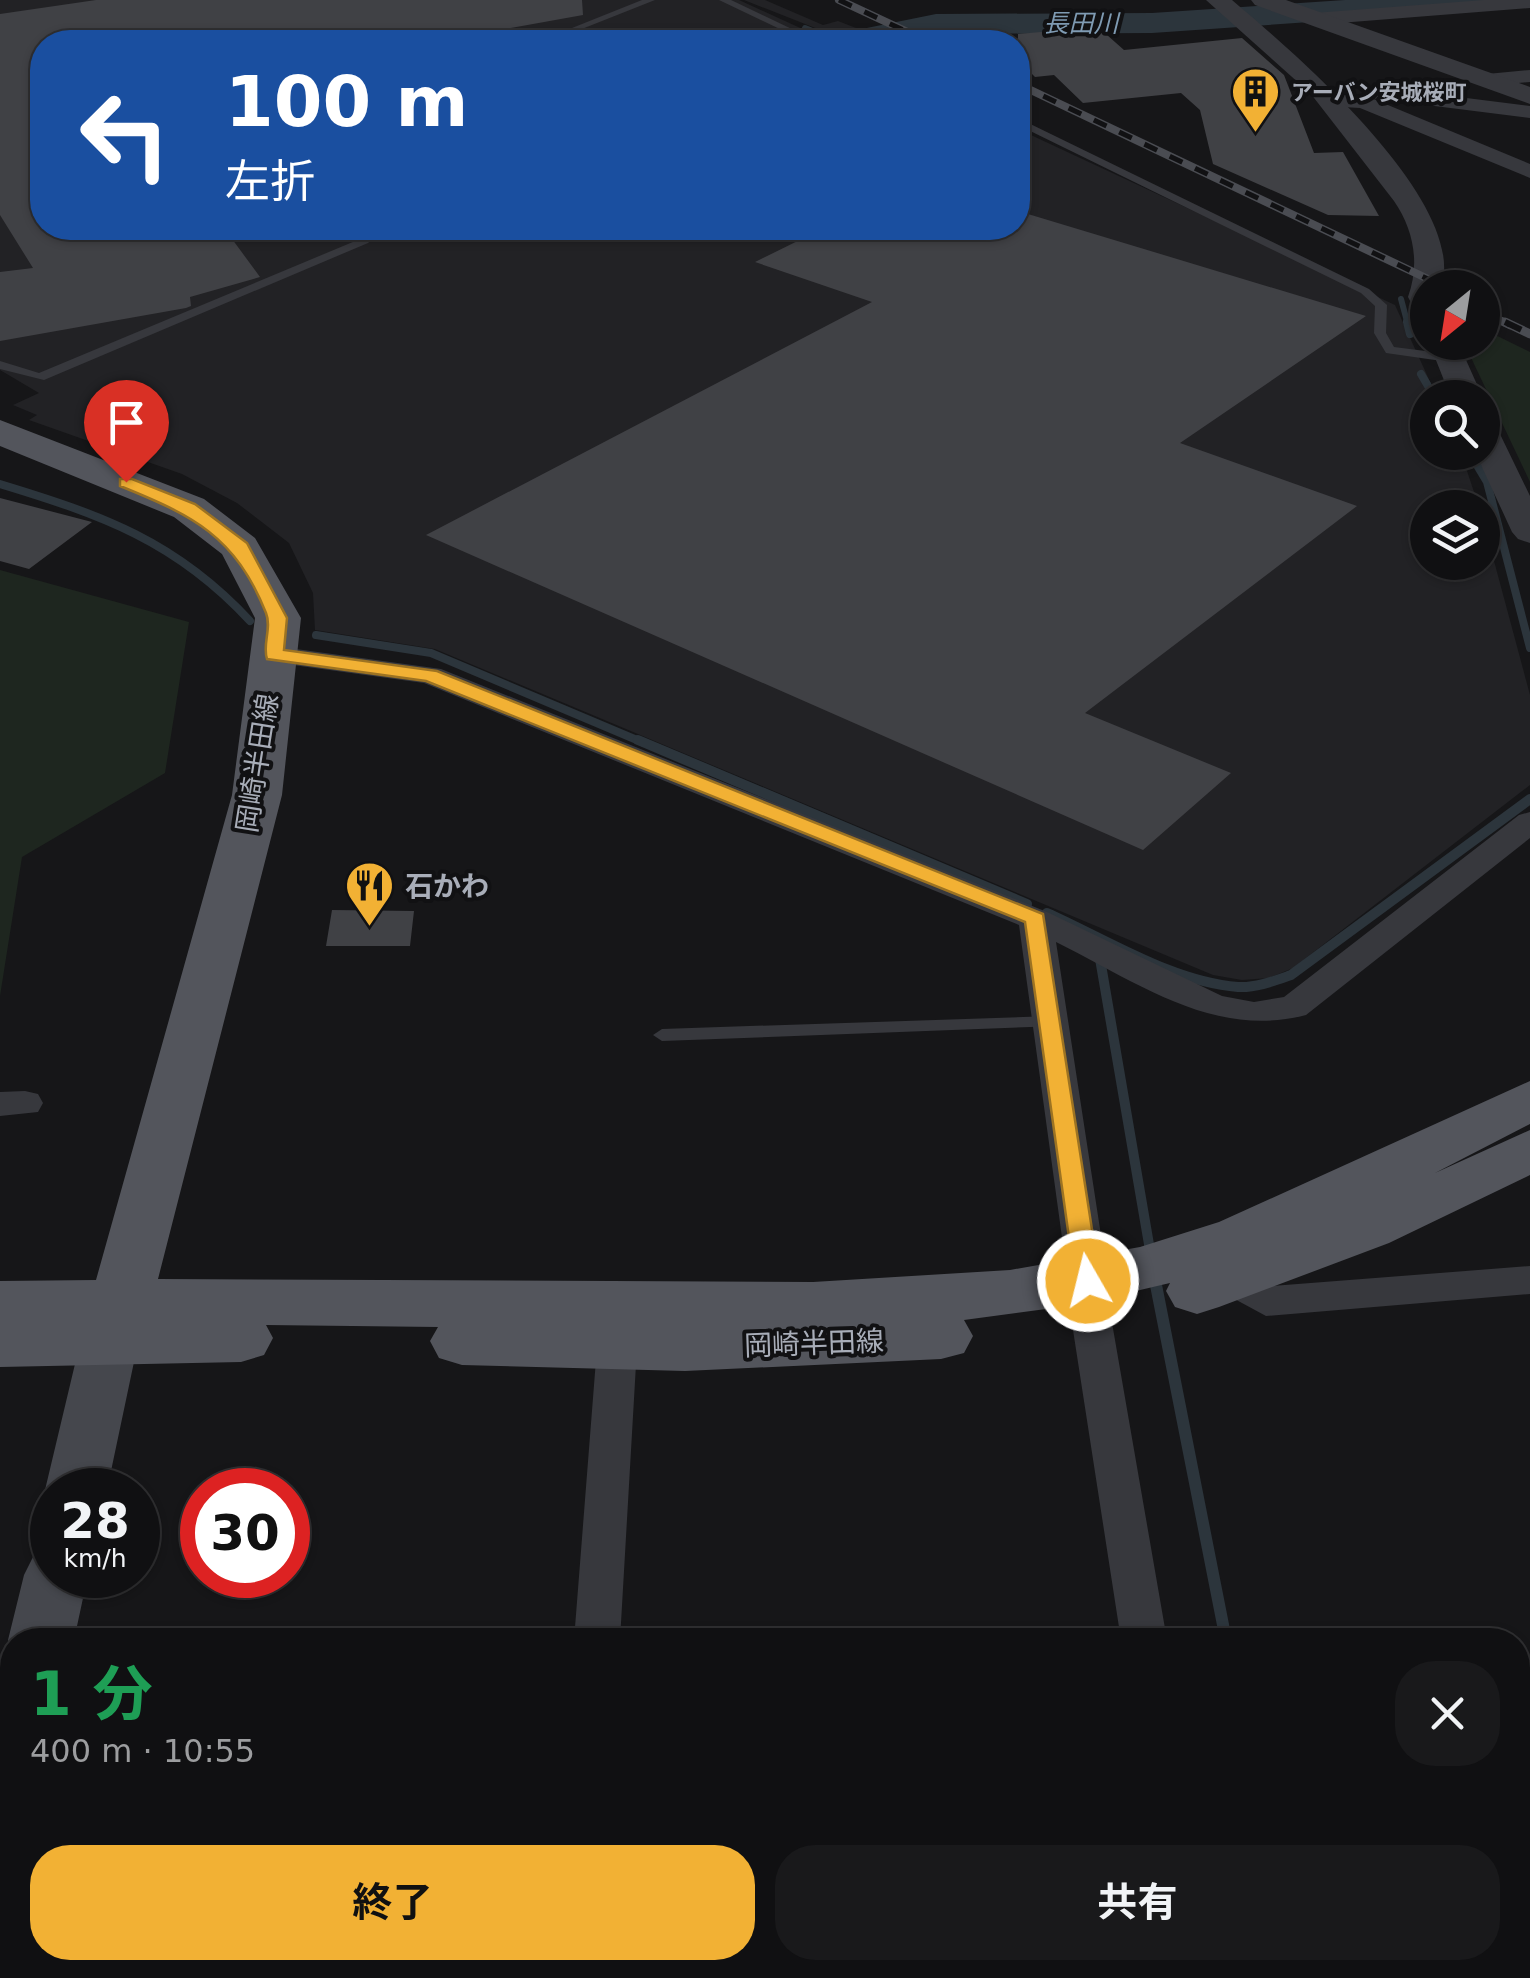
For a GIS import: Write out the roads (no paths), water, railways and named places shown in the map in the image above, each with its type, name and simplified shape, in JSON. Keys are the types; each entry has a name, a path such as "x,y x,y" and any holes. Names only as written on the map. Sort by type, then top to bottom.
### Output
{"main road":[{"name":"岡崎半田線","path":"0,432 188,508 240,547 278,618 256,795 116,1322"},
{"name":"岡崎半田線","path":"116,1322 254,1338 507,1341 616,1348 939,1337 1090,1299 1332,1197 1530,1100"},
{"name":"岡崎半田線","path":"116,1322 934,1301 1090,1299 1156,1304 1232,1280 1479,1178 1530,1150"},
{"path":"0,1304 116,1322"},
{"path":"0,1343 116,1322"},
{"path":"81,1468 116,1322"},
{"path":"45,1628 51,1598"}],"street":[{"path":"1263,0 1530,96"},
{"path":"1300,14 1406,0"},
{"path":"1300,14 1530,2"},
{"path":"1229,12 1323,95 1420,218 1432,270"},
{"path":"1487,80 1530,76"},
{"path":"1323,95 1530,112"},
{"path":"1323,95 1363,102 1530,172"},
{"path":"1500,470 1530,532"},
{"path":"274,654 430,676 1036,918 1214,1006 1254,1012 1294,1007 1530,822"},
{"path":"1036,918 1142,1628"},
{"path":"1232,1280 1266,1302 1530,1280"},
{"path":"598,1628 616,1348"}],"lane":[{"path":"573,30 650,0"},
{"path":"724,0 788,30"},
{"path":"1030,127 1365,291 1381,305 1380,333 1390,350 1410,350"},
{"path":"0,365 40,377 365,240"},
{"path":"662,1035 1052,1022"}],"waterway":[{"name":"長田川","path":"905,30 936,24 1152,23 1484,0"},
{"path":"805,28 810,30"},
{"path":"1401,299 1408,325"},
{"path":"1407,322 1410,334"},
{"path":"1421,374 1424,380"},
{"path":"1480,470 1487,482 1530,648"},
{"path":"0,484 72,507 136,534 194,570 250,621"},
{"path":"316,635 431,653 644,743"},
{"path":"638,740 1027,904"},
{"path":"1047,913 1189,977 1238,987 1258,985 1291,975 1530,799"},
{"path":"1099,953 1151,1256"},
{"path":"1154,1273 1156,1282"},
{"path":"1155,1280 1224,1628"}],"railway":[{"path":"839,0 903,30"},
{"path":"1030,90 1410,270"},
{"path":"1500,320 1510,325"},
{"path":"1505,322 1530,334"}],"place":[{"name":"アーバン安城桜町","path":"1256,134"},
{"name":"石かわ","path":"370,928"}]}
